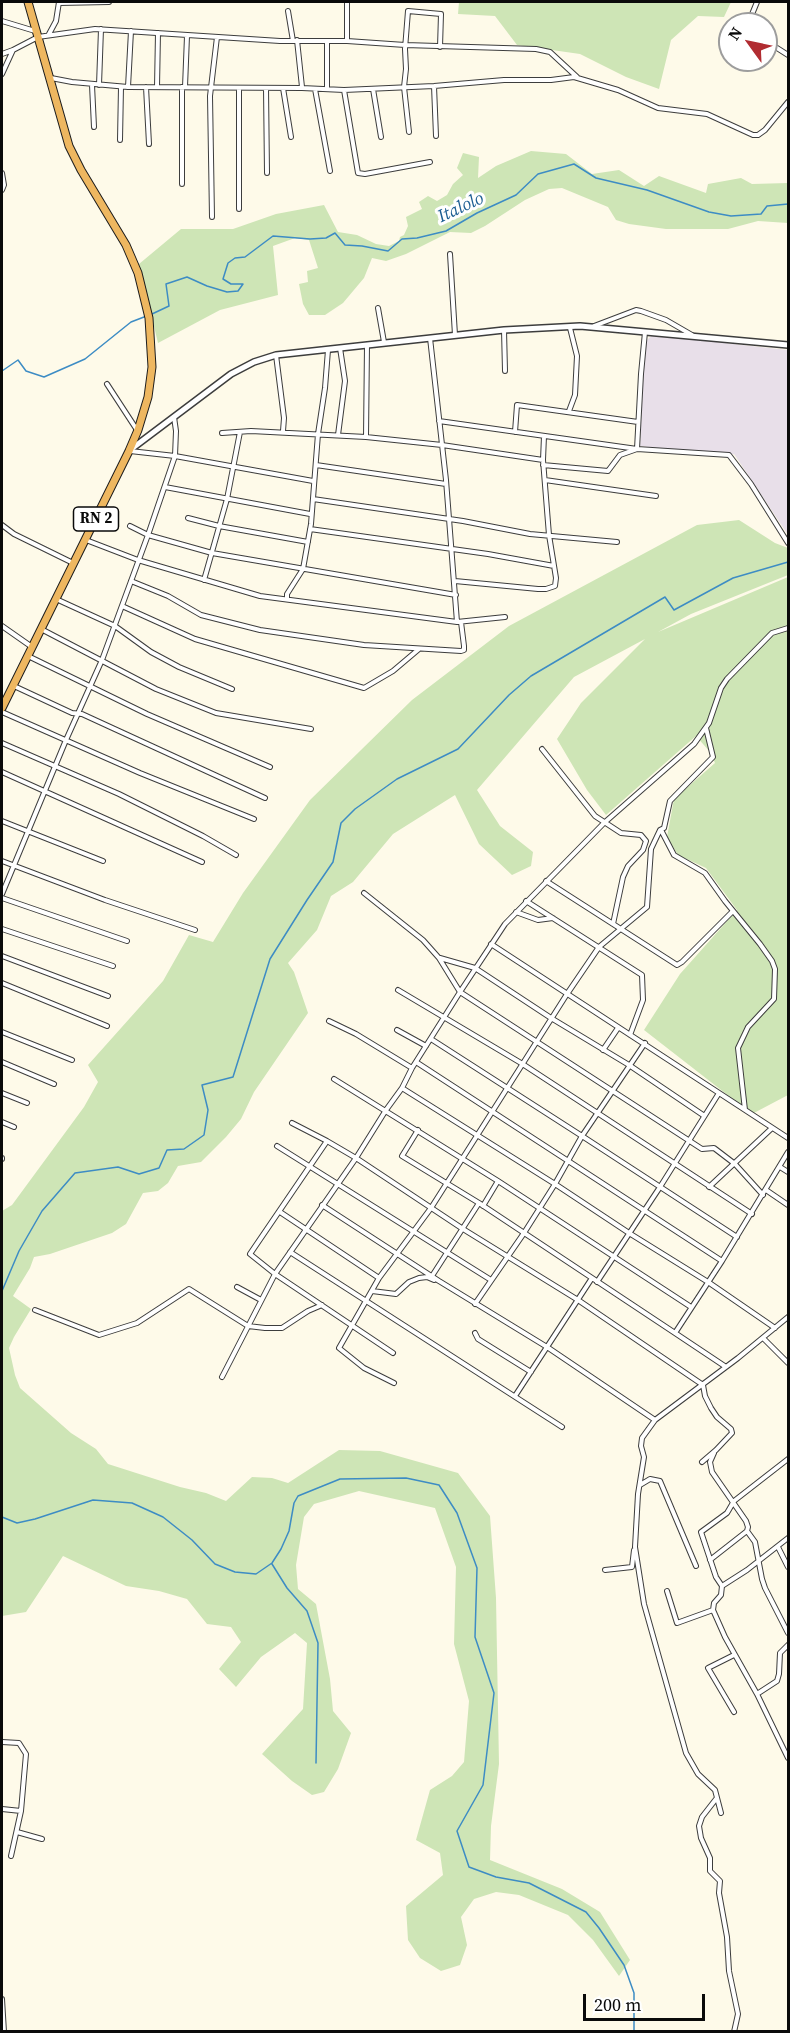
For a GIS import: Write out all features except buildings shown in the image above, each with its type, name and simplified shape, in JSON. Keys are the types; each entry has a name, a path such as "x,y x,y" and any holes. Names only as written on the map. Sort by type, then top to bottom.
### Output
{"highway":[{"name":"RN 2","path":"2,710 4,699 28,656 138,430 148,397 152,358 148,310 138,273 126,245 69,146 28,3"}],"street":[{"path":"48,35 56,21 59,2 109,2"},
{"path":"347,3 347,41"},
{"path":"288,11 302,88"},
{"path":"409,132 404,87 408,11 441,14 440,46"},
{"path":"2,21 37,34 48,35 101,29 187,36 543,51 550,52 578,78"},
{"path":"99,85 101,29"},
{"path":"128,87 131,31"},
{"path":"157,87 158,33"},
{"path":"2,54 14,50 37,34"},
{"path":"182,184 183,87 187,36"},
{"path":"212,217 211,87 218,37"},
{"path":"327,42 327,89"},
{"path":"2,74 14,50"},
{"path":"50,78 121,87 344,90 578,78 618,90 658,108 707,114 753,135 762,133 789,102"},
{"path":"92,85 94,127"},
{"path":"434,86 436,136"},
{"path":"120,141 121,87"},
{"path":"146,87 149,144"},
{"path":"239,88 239,209"},
{"path":"266,88 267,173"},
{"path":"283,88 291,137"},
{"path":"315,89 330,171"},
{"path":"373,89 381,137"},
{"path":"344,90 358,173 365,174 430,162"},
{"path":"2,173 4,185 2,190"},
{"path":"450,254 455,335"},
{"path":"378,308 384,342"},
{"path":"591,327 636,310 666,320 695,337"},
{"path":"129,451 231,374 254,362 276,355 504,330 591,327 789,345"},
{"path":"569,411 574,394 577,356 570,328"},
{"path":"504,330 505,371"},
{"path":"637,449 645,332"},
{"path":"131,581 168,596 201,615 260,630 364,645 464,650 456,595 430,338"},
{"path":"366,437 367,345"},
{"path":"338,435 345,381 340,348"},
{"path":"287,598 287,594 303,569 310,530 328,350"},
{"path":"276,355 284,418 283,432"},
{"path":"107,384 138,430"},
{"path":"515,432 517,405 638,422"},
{"path":"127,941 2,896 27,832 102,660 148,535 175,456 174,417"},
{"path":"439,421 637,449 729,455 751,484 789,543"},
{"path":"204,580 227,499 240,432"},
{"path":"222,433 283,432 366,437 442,445 543,463 608,471 620,455 637,449"},
{"path":"455,581 546,589 555,586 544,480 544,436"},
{"path":"129,451 175,456 313,482"},
{"path":"316,465 446,484"},
{"path":"544,480 656,496"},
{"path":"165,487 310,514"},
{"path":"313,499 530,534 617,542"},
{"path":"188,518 308,542"},
{"path":"2,525 14,534 74,563"},
{"path":"130,526 148,535 212,553 456,595"},
{"path":"310,530 488,554 554,566"},
{"path":"85,540 138,561 260,596 459,622 505,618"},
{"path":"56,598 115,626 151,652 179,667 232,688"},
{"path":"122,606 195,639 364,688 393,671 419,649"},
{"path":"2,626 32,647"},
{"path":"222,1377 275,1274 402,1088 459,992 505,924 604,823 694,744 706,728 716,707 721,688 727,679 772,633 789,628"},
{"path":"41,629 165,693 216,713 311,729"},
{"path":"28,656 147,714 270,767"},
{"path":"13,686 265,798"},
{"path":"2,710 66,740 254,819"},
{"path":"394,1383 373,1373 340,1349 351,1325 368,1300 379,1278 431,1208 521,1063 599,947 647,907 651,849 660,830 664,828 668,806 673,796 713,757 706,728"},
{"path":"2,743 119,794 236,855"},
{"path":"542,749 594,816 624,834 641,835 647,842 628,866 623,877 613,924"},
{"path":"2,772 202,861"},
{"path":"2,821 103,861"},
{"path":"660,830 674,855 703,870 760,944 775,969 774,999 748,1027 738,1047 745,1111"},
{"path":"2,861 105,900 195,930"},
{"path":"546,881 677,965 733,911"},
{"path":"364,893 423,940 439,958 459,992 705,1150 714,1148 735,1164 763,1195"},
{"path":"526,901 643,977 643,1000 630,1035"},
{"path":"516,912 538,920 553,917"},
{"path":"2,929 112,966"},
{"path":"491,944 789,1138"},
{"path":"2,956 108,996"},
{"path":"439,958 475,968 551,1018 629,1065 703,1115"},
{"path":"2,983 108,1026"},
{"path":"398,990 521,1063 752,1214"},
{"path":"329,1021 356,1034 412,1068"},
{"path":"603,1050 618,1028"},
{"path":"397,1030 426,1046"},
{"path":"2,1032 72,1060"},
{"path":"430,1040 737,1237"},
{"path":"475,1304 524,1233 582,1136 645,1043"},
{"path":"2,1062 54,1084"},
{"path":"416,1062 722,1261"},
{"path":"334,1079 498,1181 691,1307"},
{"path":"402,1088 478,1134 708,1282 775,1328"},
{"path":"2,1093 27,1103"},
{"path":"597,1282 718,1093"},
{"path":"2,1122 14,1127"},
{"path":"292,1123 356,1158 463,1229 578,1300 703,1385 705,1396 715,1414 731,1429 731,1435 702,1461"},
{"path":"709,1187 772,1128"},
{"path":"418,1131 402,1156 481,1204 726,1367"},
{"path":"327,1141 250,1254 275,1274 393,1353"},
{"path":"277,1146 491,1280"},
{"path":"675,1333 789,1152"},
{"path":"780,1167 789,1172"},
{"path":"432,1276 498,1181"},
{"path":"766,1190 789,1204"},
{"path":"322,1205 475,1304 547,1347 655,1420"},
{"path":"280,1212 379,1278"},
{"path":"290,1252 368,1300 562,1427"},
{"path":"372,1291 396,1294 409,1282 419,1278 427,1277 439,1281"},
{"path":"514,1396 592,1278"},
{"path":"237,1287 261,1300"},
{"path":"35,1310 99,1335 137,1323 189,1290 248,1326 278,1329 322,1305"},
{"path":"605,1570 632,1567 639,1486 644,1457 642,1438 655,1420 789,1317"},
{"path":"475,1333 482,1341 531,1372"},
{"path":"763,1338 789,1363"},
{"path":"716,1450 710,1461 711,1468 747,1521 747,1531 754,1540 765,1588 789,1633"},
{"path":"789,1459 734,1501 727,1512 701,1532 722,1586 721,1595 714,1603 712,1610 789,1758"},
{"path":"639,1486 650,1479 660,1480 696,1566"},
{"path":"710,1560 747,1531"},
{"path":"722,1586 789,1538"},
{"path":"778,1546 789,1566"},
{"path":"635,1547 644,1604 683,1744 696,1770 715,1790 721,1813"},
{"path":"667,1591 676,1623 712,1610"},
{"path":"757,1694 777,1681 780,1653 789,1645"},
{"path":"734,1712 708,1668 735,1655"},
{"path":"2,1742 18,1743 26,1754 21,1811 11,1856"},
{"path":"717,1798 702,1817 699,1826 701,1838 710,1858 710,1871 720,1881 719,1893 727,1937 729,1971 738,2014 734,2031"},
{"path":"2,1809 21,1811"},
{"path":"17,1832 42,1839"},
{"path":"2,1999 4,2031"}],"shaded area":[{"path":"652,335 788,350 788,535 734,454 729,456 640,446 645,342"}],"green space":[{"path":"459,2 731,2 726,12 718,12 718,17 698,16 671,40 659,89 626,77 580,54 517,45 495,16 458,14"},
{"path":"531,151 566,154 592,174 619,170 644,186 659,176 706,193 708,184 741,178 752,184 788,183 788,223 758,221 728,229 666,229 629,224 616,220 608,207 562,188 549,189 525,200 471,233 450,232 406,254 386,261 372,258 364,278 343,303 325,315 309,315 303,304 299,284 308,282 307,271 318,268 309,240 295,238 273,246 278,295 220,310 158,343 139,264 181,229 233,229 276,214 324,205 338,232 357,235 376,244 389,246 399,241 404,235 408,226 406,217 422,209 419,202 428,196 437,201 447,195 453,184 463,175 457,168 463,153 479,157 478,178 496,166"},
{"path":"739,520 775,543 788,548 788,575 691,614 658,632 788,577 788,1095 752,1114 644,1030 680,974 737,910 706,868 678,855 667,837 674,799 715,763 710,752 696,736 606,815 587,790 557,739 581,703 645,639 574,677 477,790 500,826 533,852 531,866 512,875 479,844 455,795 393,834 353,882 331,896 317,930 288,963 294,972 308,1013 254,1092 241,1119 201,1162 178,1166 168,1183 158,1191 143,1193 126,1224 112,1233 50,1254 34,1257 13,1296 31,1309 9,1348 20,1388 71,1433 96,1449 108,1464 226,1501 252,1477 272,1478 288,1483 339,1450 380,1451 458,1473 490,1516 496,1598 499,1764 491,1826 490,1860 562,1889 600,1912 630,1960 619,1976 593,1940 568,1915 519,1895 496,1892 474,1899 461,1917 467,1945 460,1965 441,1971 420,1958 408,1940 406,1906 443,1875 440,1853 416,1840 430,1790 452,1776 464,1762 469,1701 454,1644 456,1567 435,1508 359,1491 314,1504 304,1517 296,1565 298,1589 316,1604 330,1679 333,1711 351,1733 338,1769 324,1792 312,1795 292,1781 262,1754 303,1709 307,1643 295,1633 261,1657 236,1687 219,1669 241,1642 231,1627 207,1624 187,1599 159,1591 126,1586 63,1556 26,1612 2,1616 2,1211 12,1205 84,1107 98,1082 88,1065 163,981 189,935 213,942 243,893 310,800 412,700 509,626 697,525"}],"waterway":[{"name":"Italolo","path":"152,314 169,306 166,284 187,277 227,292 238,291 243,284 231,284 223,279 228,263 235,258 245,257 273,236 310,239 326,238 335,233 345,245 388,251 402,239 446,231 477,213 516,195 538,174 574,164 596,178 647,190 709,212 731,216 761,214 767,206 788,204"},
{"name":"Italolo","path":"2,371 18,360 26,371 44,377 85,359 131,322 144,317"},
{"path":"2,1291 19,1251 42,1211 75,1173 118,1167 139,1174 159,1168 167,1150 184,1149 204,1135 208,1110 202,1085 233,1077 270,959 333,862 341,823 355,809 397,779 458,749 509,695 531,676 665,597 674,610 733,578 788,562"},
{"path":"2,1517 17,1523 93,1500 132,1503 163,1517 192,1540 215,1564 235,1572 256,1574 272,1563 281,1549 289,1531 294,1503 298,1496 340,1479 406,1478 439,1485 457,1513 477,1568 475,1637 494,1693 483,1785 457,1831 469,1867 496,1877 529,1883 586,1912 624,1965 634,1993 634,2032"},
{"path":"272,1564 287,1588 307,1611 318,1643 316,1763"}]}
